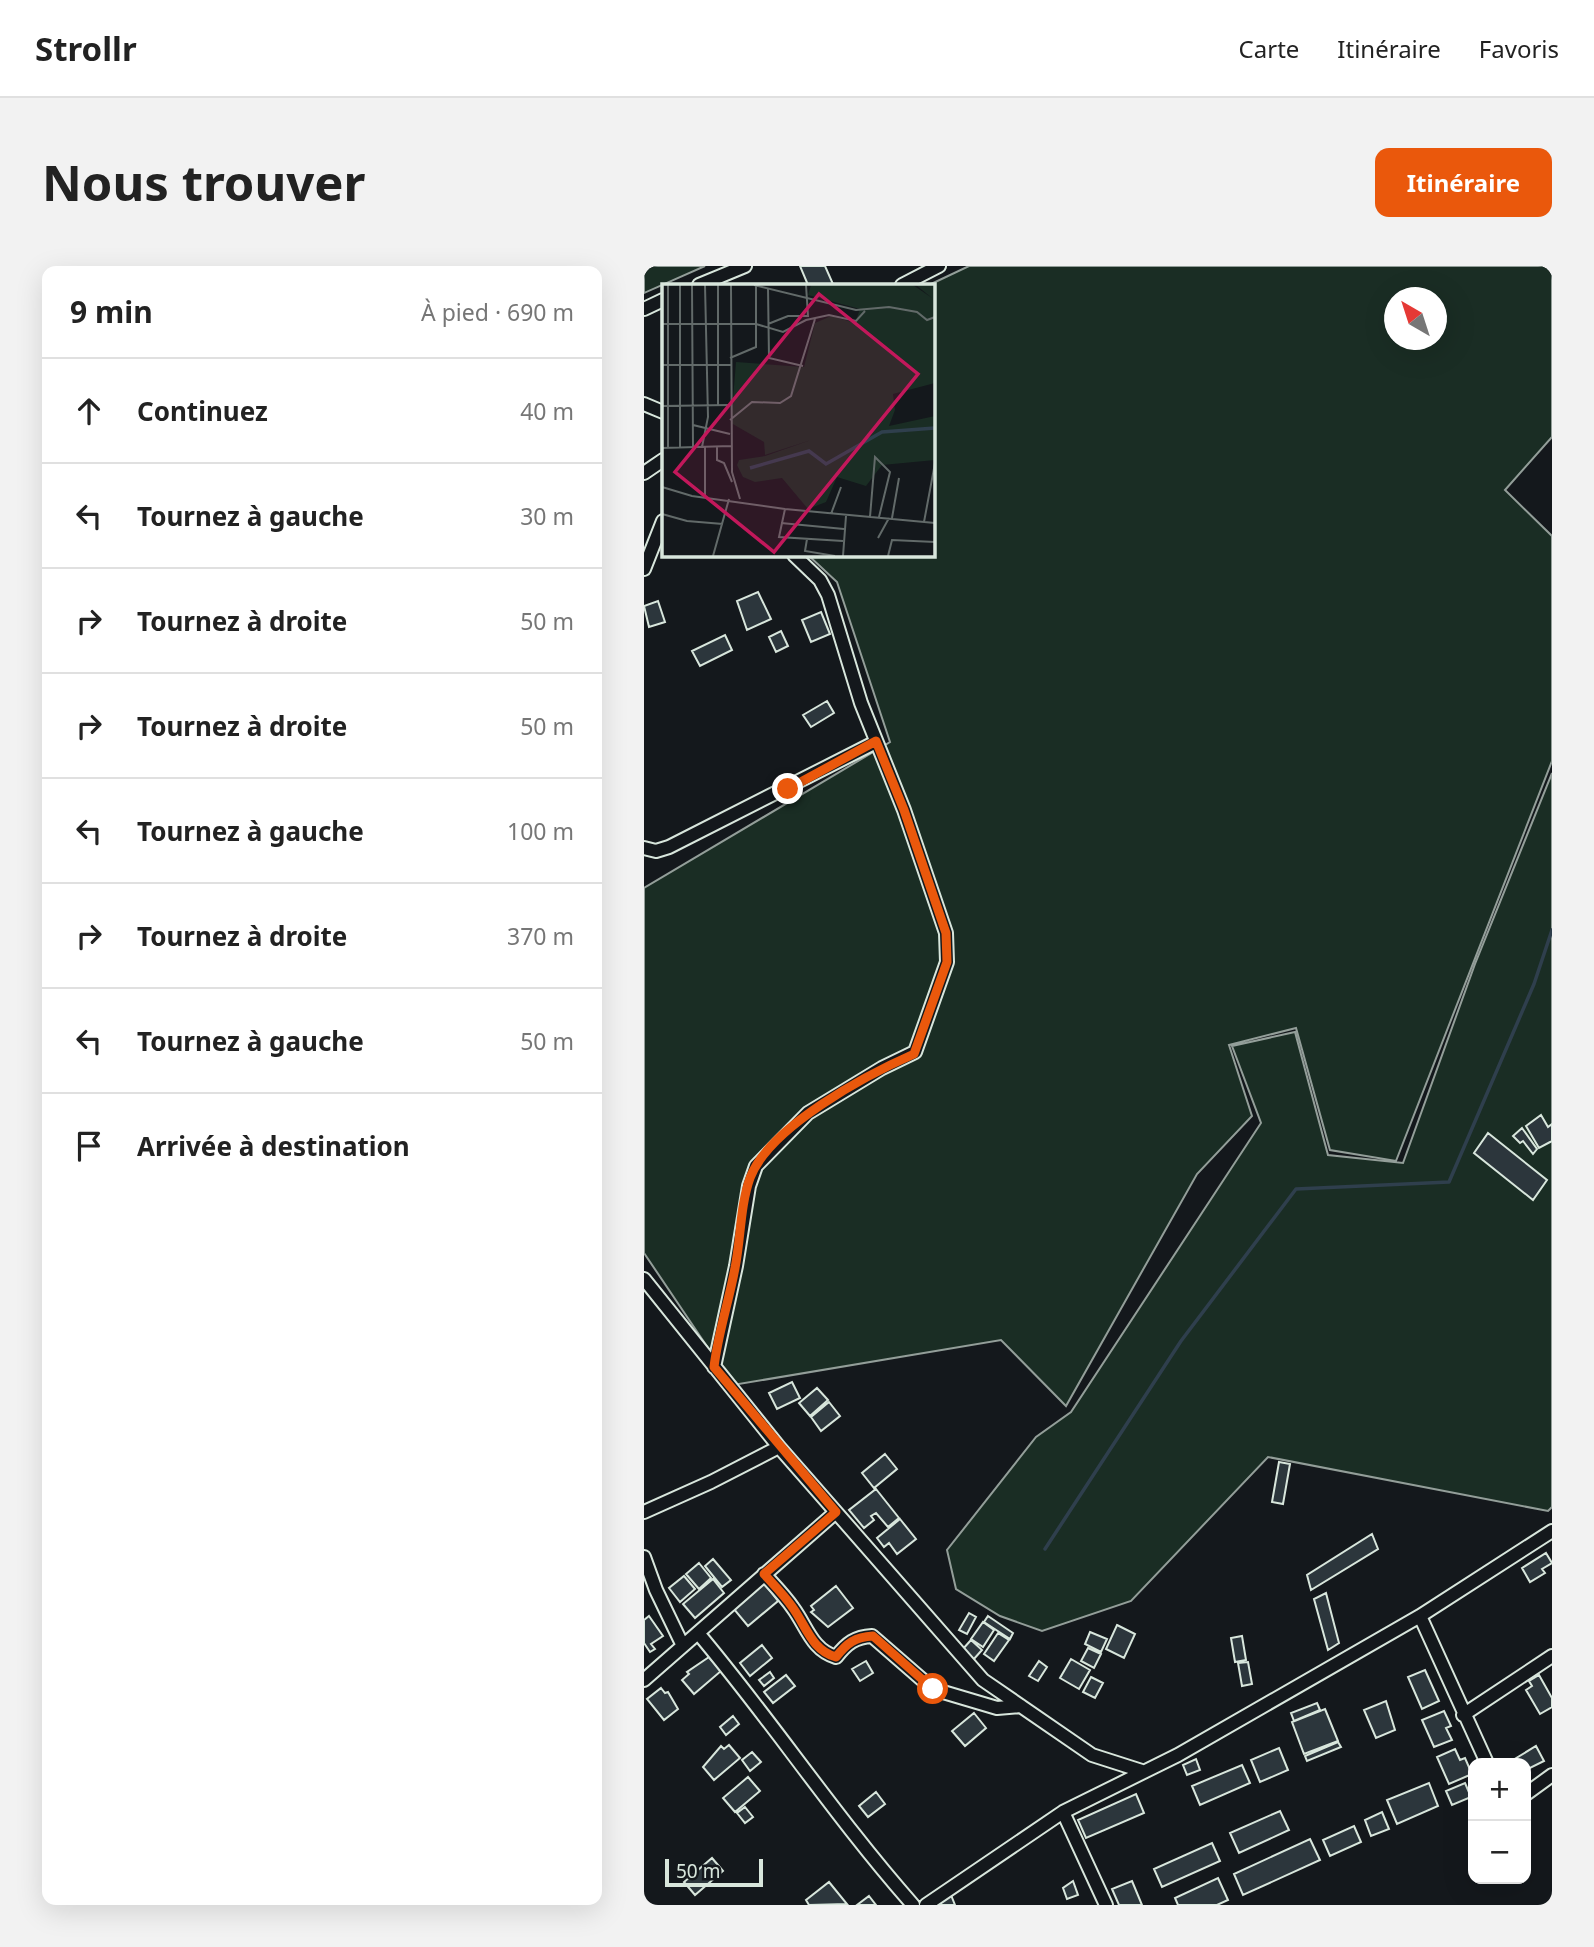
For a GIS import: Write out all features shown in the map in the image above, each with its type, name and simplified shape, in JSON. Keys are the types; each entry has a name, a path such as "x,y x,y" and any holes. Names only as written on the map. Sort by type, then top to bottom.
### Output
{"street":[{"path":"701,284 745,266"},
{"path":"904,284 939,266"},
{"path":"644,309 662,300"},
{"path":"644,404 662,412"},
{"path":"644,473 662,461"},
{"path":"644,569 662,524"},
{"path":"714,1367 736,1266 748,1185 756,1166 808,1112 882,1068 914,1054 947,962 946,933 926,868 876,741 828,595 820,580 795,556"},
{"path":"644,848 656,851 670,847 876,741"},
{"path":"646,1285 779,1447 984,1680 1092,1755 1142,1771"},
{"path":"644,1512 712,1482 779,1447"},
{"path":"644,1680 836,1512"},
{"path":"926,1905 1063,1812 1178,1755 1420,1616 1552,1531"},
{"path":"644,1557 656,1590 683,1646"},
{"path":"764,1574 792,1607 814,1643 825,1654 836,1657 846,1644 859,1637 873,1636 933,1689 997,1708 1021,1706"},
{"path":"1420,1616 1485,1758"},
{"path":"698,1633 750,1695 861,1846 913,1905"},
{"path":"1463,1714 1552,1656"},
{"path":"1531,1790 1552,1775"},
{"path":"1063,1812 1106,1905"}],"green space":[{"path":"644,266 705,266 662,284 644,293"},
{"path":"969,266 1552,266 1552,437 1505,490 1552,536 1552,761 1396,1161 1330,1150 1296,1028 1229,1045 1252,1116 1197,1174 1066,1406 1001,1340 733,1385 644,1253 644,888 890,742 837,582 809,556 934,556 934,284 931,284"},
{"path":"1552,773 1552,1507 1548,1511 1268,1457 1131,1601 1042,1631 1000,1616 956,1589 947,1550 1036,1437 1071,1412 1261,1123 1232,1046 1295,1032 1328,1155 1403,1163 1475,964"}],"building":[{"path":"800,266 825,266 833,284 808,284"},
{"path":"758,592 771,619 747,630 737,601"},
{"path":"658,601 665,622 649,627 644,606"},
{"path":"821,612 830,634 811,642 802,620"},
{"path":"781,631 788,646 776,652 769,637"},
{"path":"725,635 732,650 700,666 692,651"},
{"path":"827,701 834,713 811,727 803,715"},
{"path":"1541,1115 1548,1127 1552,1124 1552,1141 1539,1148 1526,1126"},
{"path":"1522,1128 1537,1149 1533,1154 1523,1141 1520,1143 1513,1136"},
{"path":"1488,1133 1547,1180 1533,1200 1474,1153"},
{"path":"792,1382 800,1398 777,1409 769,1393"},
{"path":"817,1388 828,1400 810,1416 799,1403"},
{"path":"829,1402 840,1416 821,1431 811,1417"},
{"path":"885,1454 897,1469 874,1488 862,1473"},
{"path":"1279,1462 1290,1464 1283,1504 1272,1502"},
{"path":"876,1489 899,1518 888,1527 876,1513 871,1516 874,1520 864,1528 849,1510"},
{"path":"900,1519 916,1539 897,1554 889,1543 884,1547 877,1538"},
{"path":"1372,1534 1378,1549 1311,1590 1307,1575"},
{"path":"1546,1553 1552,1563 1542,1569 1545,1573 1530,1582 1522,1568"},
{"path":"713,1559 731,1580 722,1587 705,1566"},
{"path":"699,1563 711,1578 699,1589 686,1574"},
{"path":"684,1576 695,1589 680,1602 669,1588"},
{"path":"713,1579 724,1593 695,1618 683,1604"},
{"path":"764,1583 778,1601 748,1626 733,1608"},
{"path":"836,1586 853,1608 828,1627 811,1612 814,1610 811,1606"},
{"path":"1326,1593 1339,1643 1328,1650 1314,1599"},
{"path":"969,1613 976,1617 967,1634 959,1630"},
{"path":"649,1616 663,1636 651,1644 655,1649 650,1652 644,1643 644,1620"},
{"path":"988,1616 1013,1633 1010,1639 984,1622"},
{"path":"983,1622 994,1630 983,1647 971,1639"},
{"path":"1117,1625 1135,1634 1124,1658 1106,1649"},
{"path":"1090,1632 1107,1639 1101,1652 1085,1644"},
{"path":"998,1633 1009,1640 994,1661 984,1654"},
{"path":"1242,1636 1246,1660 1235,1662 1231,1638"},
{"path":"971,1640 982,1650 973,1660 962,1650"},
{"path":"762,1645 772,1658 750,1676 740,1663"},
{"path":"1088,1648 1101,1654 1094,1668 1081,1661"},
{"path":"709,1657 721,1671 694,1694 682,1680 689,1674 687,1672"},
{"path":"1071,1659 1090,1670 1079,1689 1060,1678"},
{"path":"866,1661 873,1673 860,1681 852,1669"},
{"path":"1039,1661 1047,1667 1038,1681 1029,1676"},
{"path":"1248,1662 1252,1684 1242,1686 1238,1663"},
{"path":"1425,1670 1439,1701 1422,1709 1408,1677"},
{"path":"770,1672 774,1678 764,1686 759,1680"},
{"path":"786,1675 795,1686 773,1703 764,1692"},
{"path":"1539,1675 1552,1698 1552,1707 1540,1714 1526,1690 1532,1686 1529,1681"},
{"path":"1091,1677 1103,1683 1095,1698 1083,1692"},
{"path":"661,1688 665,1693 668,1692 678,1709 664,1720 647,1699"},
{"path":"1386,1701 1395,1730 1376,1738 1364,1710"},
{"path":"1317,1703 1320,1710 1294,1721 1291,1713"},
{"path":"1325,1709 1338,1741 1304,1754 1292,1722"},
{"path":"1444,1711 1451,1726 1446,1728 1452,1740 1434,1747 1422,1720"},
{"path":"974,1713 986,1728 965,1746 952,1731"},
{"path":"733,1716 739,1724 726,1735 720,1727"},
{"path":"1338,1742 1341,1747 1307,1761 1305,1756"},
{"path":"729,1745 740,1758 714,1780 703,1767 721,1746 724,1749"},
{"path":"1536,1746 1544,1761 1531,1768 1531,1758 1516,1758"},
{"path":"1279,1748 1288,1770 1260,1782 1251,1760"},
{"path":"1455,1749 1460,1760 1465,1758 1468,1776 1449,1784 1437,1757"},
{"path":"752,1752 761,1762 750,1771 742,1760"},
{"path":"1196,1759 1200,1770 1187,1775 1183,1765"},
{"path":"1242,1765 1250,1783 1200,1805 1192,1786"},
{"path":"748,1777 760,1791 735,1812 723,1798"},
{"path":"1429,1783 1438,1806 1397,1824 1387,1800"},
{"path":"1465,1783 1468,1798 1452,1805 1446,1791"},
{"path":"876,1792 885,1804 868,1817 859,1806"},
{"path":"1136,1794 1144,1813 1086,1838 1078,1820"},
{"path":"745,1807 753,1817 745,1823 737,1813"},
{"path":"1280,1811 1289,1830 1239,1853 1230,1833"},
{"path":"1382,1812 1389,1829 1371,1836 1365,1820"},
{"path":"1354,1826 1361,1842 1330,1856 1323,1840"},
{"path":"1310,1839 1320,1860 1243,1895 1234,1874"},
{"path":"1212,1843 1220,1861 1162,1887 1154,1869"},
{"path":"712,1858 723,1871 695,1895 684,1882"},
{"path":"1218,1878 1228,1900 1217,1905 1178,1905 1175,1898"},
{"path":"1073,1881 1078,1895 1067,1899 1063,1888"},
{"path":"1132,1881 1142,1905 1119,1905 1112,1889"},
{"path":"829,1882 847,1904 809,1905 806,1900"},
{"path":"951,1895 955,1905 939,1905 937,1901"},
{"path":"869,1896 876,1905 857,1905"}],"waterway":[{"path":"1045,1549 1181,1341 1296,1189 1449,1182 1534,984 1552,930"}],"route":[{"path":"788,789 876,741 926,868 946,933 947,962 914,1054 882,1068 808,1112 756,1166 748,1185 736,1266 714,1367 836,1512 764,1574 792,1607 814,1643 825,1654 836,1657 846,1644 859,1637 873,1636 933,1689"}]}
